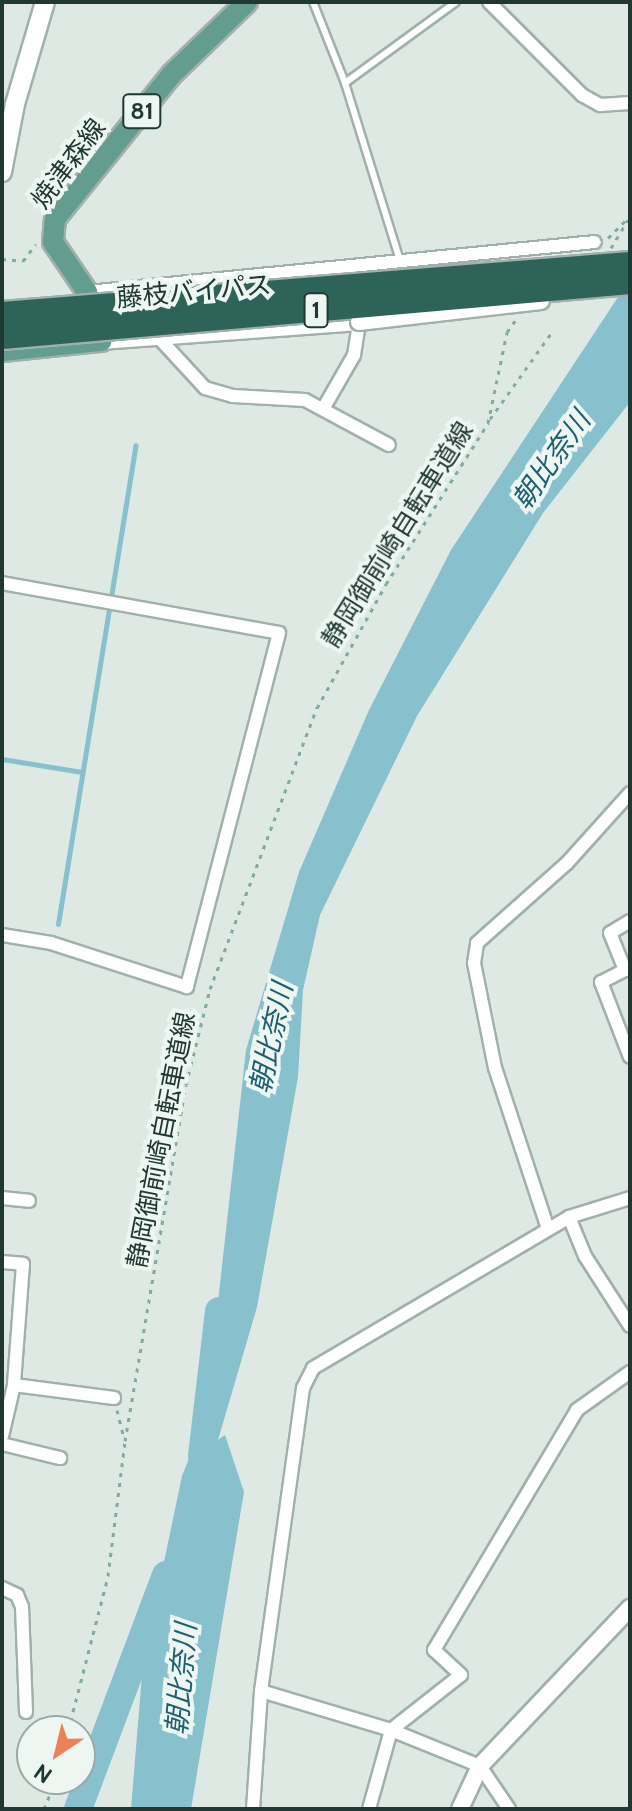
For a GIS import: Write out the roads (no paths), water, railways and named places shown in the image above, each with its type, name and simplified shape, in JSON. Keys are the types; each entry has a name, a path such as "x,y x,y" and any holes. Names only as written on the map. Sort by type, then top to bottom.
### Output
{"highway":[{"name":"藤枝バイパス","path":"2,314 630,264"},
{"name":"藤枝バイパス","path":"2,337 630,282"}],"main road":[{"path":"2,172 6,125 45,2"},
{"name":"焼津森線","path":"101,341 87,292 53,242 55,219 172,74 247,2"},
{"path":"2,351 101,341"}],"street":[{"path":"489,2 582,95 600,105 630,103"},
{"path":"87,292 595,242"},
{"path":"101,341 359,322 630,291"},
{"path":"323,409 354,355 359,322"},
{"path":"158,337 205,388 233,396 305,400 389,445"},
{"path":"2,583 279,633 187,987 51,943 2,935"},
{"path":"548,1229 495,1068 474,963 477,943 567,863 627,803"},
{"path":"630,921 610,933 625,970 601,982 630,1057"},
{"path":"2,1198 29,1201"},
{"path":"253,1809 261,1691 303,1388 313,1368 569,1217 630,1198"},
{"path":"569,1217 585,1256 630,1326"},
{"path":"2,1262 23,1264 8,1340 14,1385 2,1436"},
{"path":"369,1809 391,1730 461,1675 434,1650 577,1410 630,1372"},
{"path":"14,1385 114,1398"},
{"path":"2,1444 60,1458"},
{"path":"2,1588 17,1595 22,1607 26,1712"},
{"path":"460,1809 480,1766 630,1608"},
{"path":"261,1691 391,1730 480,1766 509,1809"}],"lane":[{"path":"313,2 345,83 400,261"},
{"path":"345,83 456,2"}],"water":[{"path":"630,279 630,402 543,513 417,716 320,915 303,990 298,1077 257,1307 218,1440 225,1435 244,1492 191,1809 131,1809 143,1662 182,1476 205,1419 246,1050 299,872 369,710 451,550"}],"waterway":[{"path":"58,924 136,445"},
{"path":"2,759 82,772"},
{"name":"朝比奈川","path":"202,1456 219,1311"},
{"path":"78,1809 166,1575"}]}
